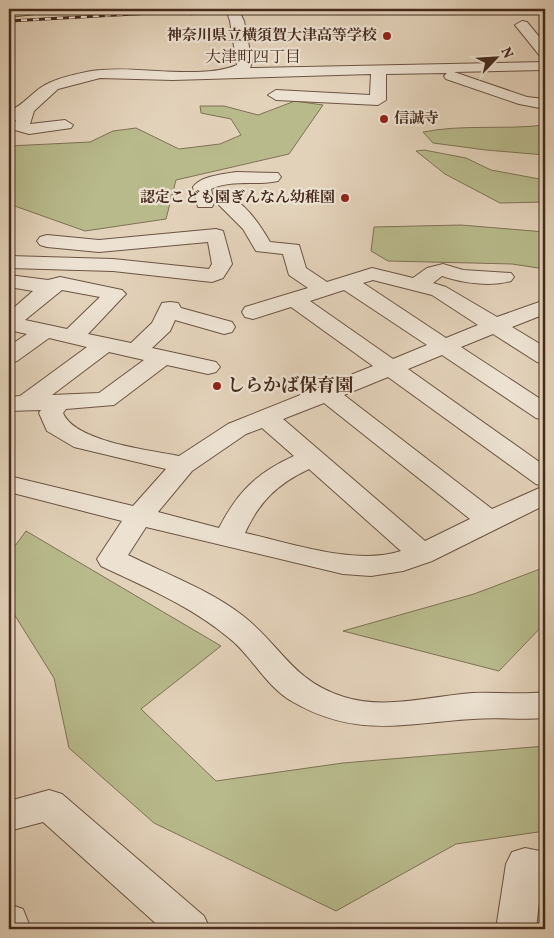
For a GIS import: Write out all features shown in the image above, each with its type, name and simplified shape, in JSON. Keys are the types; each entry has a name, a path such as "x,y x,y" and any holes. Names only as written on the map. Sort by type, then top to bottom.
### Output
{"highway":[{"path":"424,9 545,10"}],"street":[{"path":"9,13 44,9"},
{"path":"230,73 245,65 237,20 232,9"},
{"path":"16,114 53,86 100,74 173,76 545,66"},
{"path":"276,95 378,100 378,70"},
{"path":"418,70 468,81 524,100 545,104"},
{"path":"21,92 35,88 46,91"},
{"path":"16,114 27,112 21,127 29,129 65,125"},
{"path":"224,199 273,181 235,176 202,187 224,199 251,226 263,247 292,249 296,272 324,289"},
{"path":"9,262 98,255 216,235 222,264 216,274 183,273 98,255 47,241"},
{"path":"417,285 434,272 443,270 461,276 504,276"},
{"path":"136,351 162,326 183,273"},
{"path":"253,312 372,274 439,291 545,357"},
{"path":"9,281 50,287"},
{"path":"346,282 545,413"},
{"path":"9,323 50,287 60,283 115,294 72,337"},
{"path":"294,299 545,478"},
{"path":"171,306 224,327"},
{"path":"545,306 237,428 182,465 139,517 111,559 214,611 242,631 260,650 278,675 303,693 359,713 395,714 475,706 525,707 545,705"},
{"path":"9,323 208,367"},
{"path":"9,356 45,331"},
{"path":"17,404 105,344"},
{"path":"17,404 105,400 163,357"},
{"path":"326,393 490,521"},
{"path":"57,403 51,413 56,426 83,442 182,465"},
{"path":"265,417 422,554"},
{"path":"228,539 244,505 260,486 281,472 312,458"},
{"path":"9,484 228,539 343,564 394,564 422,554 545,494"},
{"path":"9,816 49,805 190,929"},
{"path":"516,929 525,864 545,868"},
{"path":"9,922 11,929"}],"green space":[{"path":"295,101 323,105 289,154 176,180 166,219 85,231 9,204 9,146 90,142 113,131 136,128 179,149 220,144 241,135 231,119 201,113 200,106 224,106 258,115"},
{"path":"545,125 545,155 433,143 423,132 454,128"},
{"path":"424,150 466,158 491,170 545,180 545,202 500,203 445,174 416,151"},
{"path":"461,225 545,232 545,269 512,264 388,261 371,251 374,227"},
{"path":"26,531 221,646 141,709 216,781 343,763 545,746 545,831 456,844 336,911 154,823 69,748 54,678 9,606 9,554"},
{"path":"545,563 545,623 499,671 343,631 474,594 540,569"}],"tunnel":[{"path":"186,14 188,9"}],"railway":[{"path":"9,21 224,9"}],"place":[{"name":"神奈川県立横須賀大津高等学校","path":"387,36"},
{"name":"信誠寺","path":"384,119"},
{"name":"認定こども園ぎんなん幼稚園","path":"345,198"},
{"name":"しらかば保育園","path":"217,386"}],"district":[{"name":"大津町四丁目","path":"253,58"}]}
